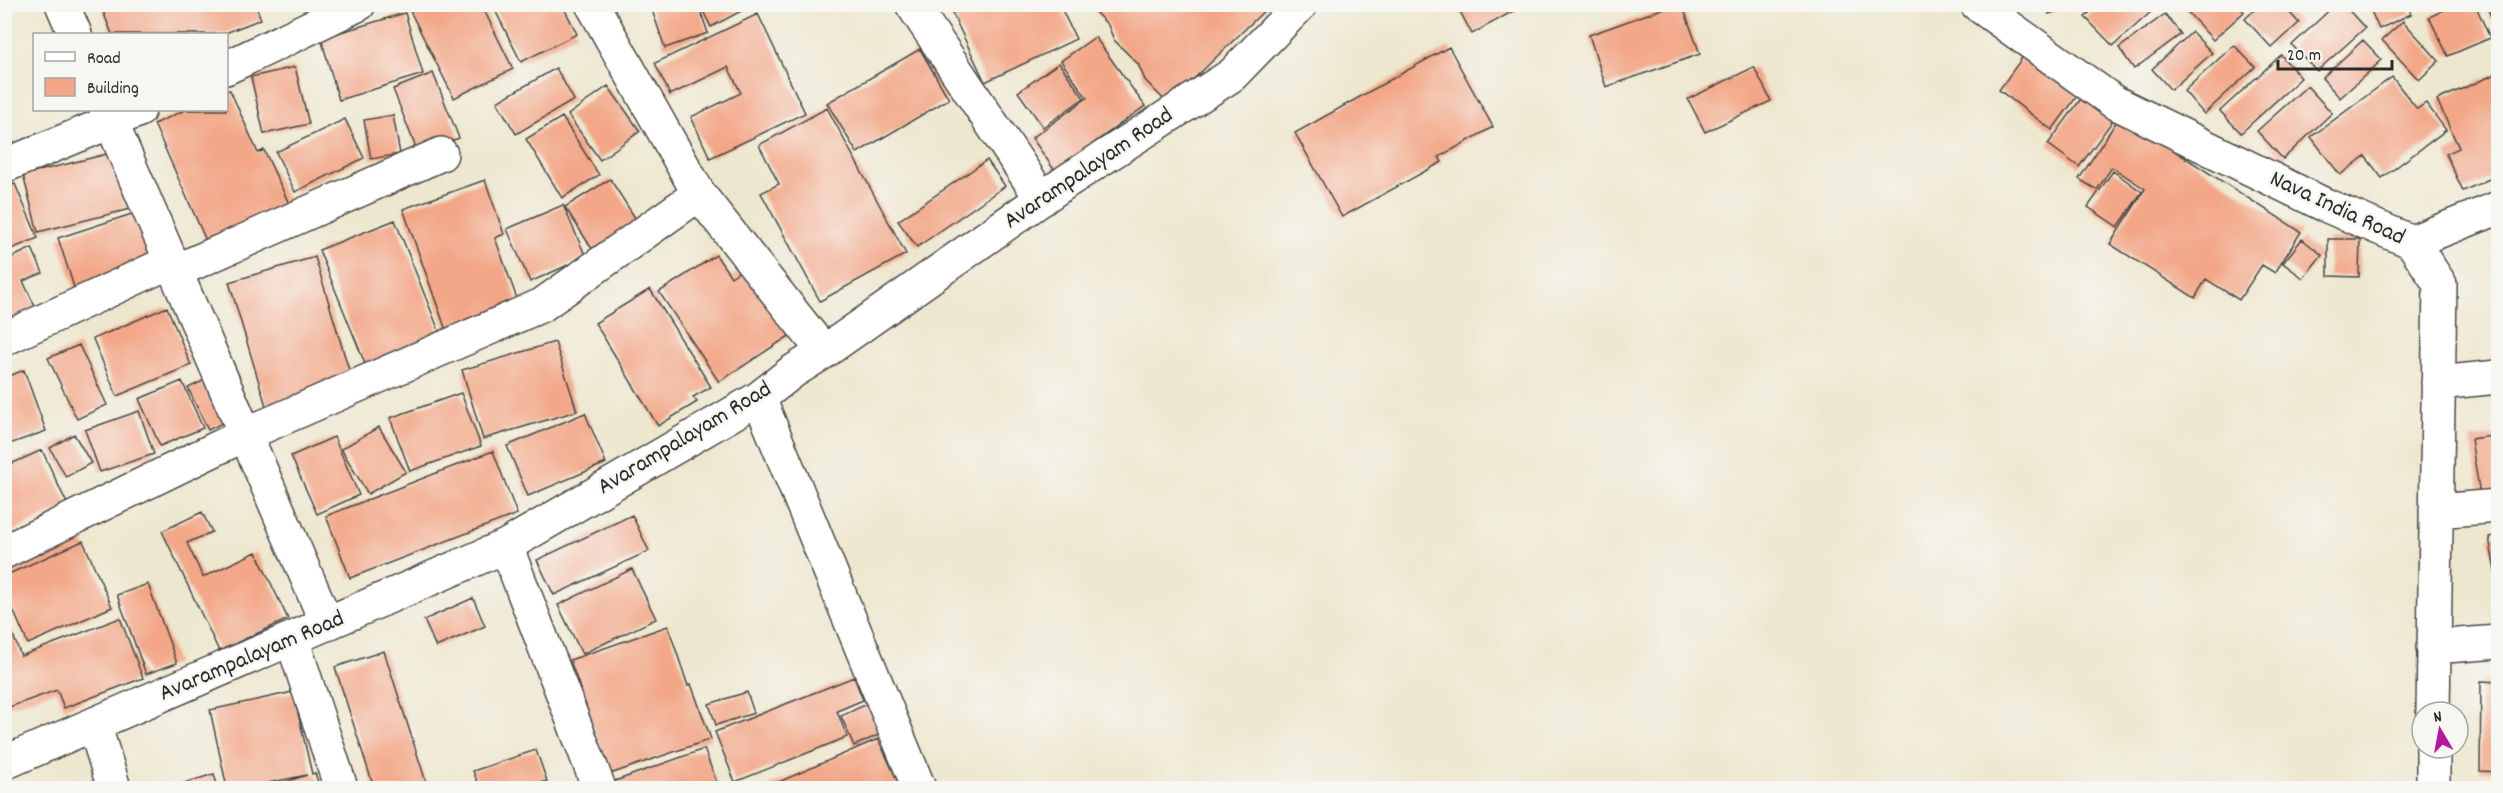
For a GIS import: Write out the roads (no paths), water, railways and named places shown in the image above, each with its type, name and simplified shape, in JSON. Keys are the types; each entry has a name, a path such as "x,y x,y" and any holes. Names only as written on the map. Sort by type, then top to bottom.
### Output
{"street":[{"path":"62,4 75,33"},
{"path":"228,67 359,4"},
{"path":"592,4 699,194 824,352"},
{"path":"912,4 1042,199"},
{"name":"Avarampalayam Road","path":"4,763 506,546 759,398 792,372 1042,199 1232,75 1301,4"},
{"name":"Nava India Road","path":"1977,4 2114,102 2325,205 2412,242 2440,284 2433,700"},
{"path":"4,166 119,114 174,266 327,624"},
{"path":"4,339 441,154"},
{"path":"4,552 246,434 542,305 699,194"},
{"path":"2412,242 2499,208"},
{"path":"2438,383 2499,377"},
{"path":"759,398 919,789"},
{"path":"2436,511 2499,506"},
{"path":"506,546 599,789"},
{"path":"292,639 341,789"},
{"path":"2433,647 2499,642"},
{"path":"94,724 114,789"},
{"path":"2433,760 2433,789"}]}
